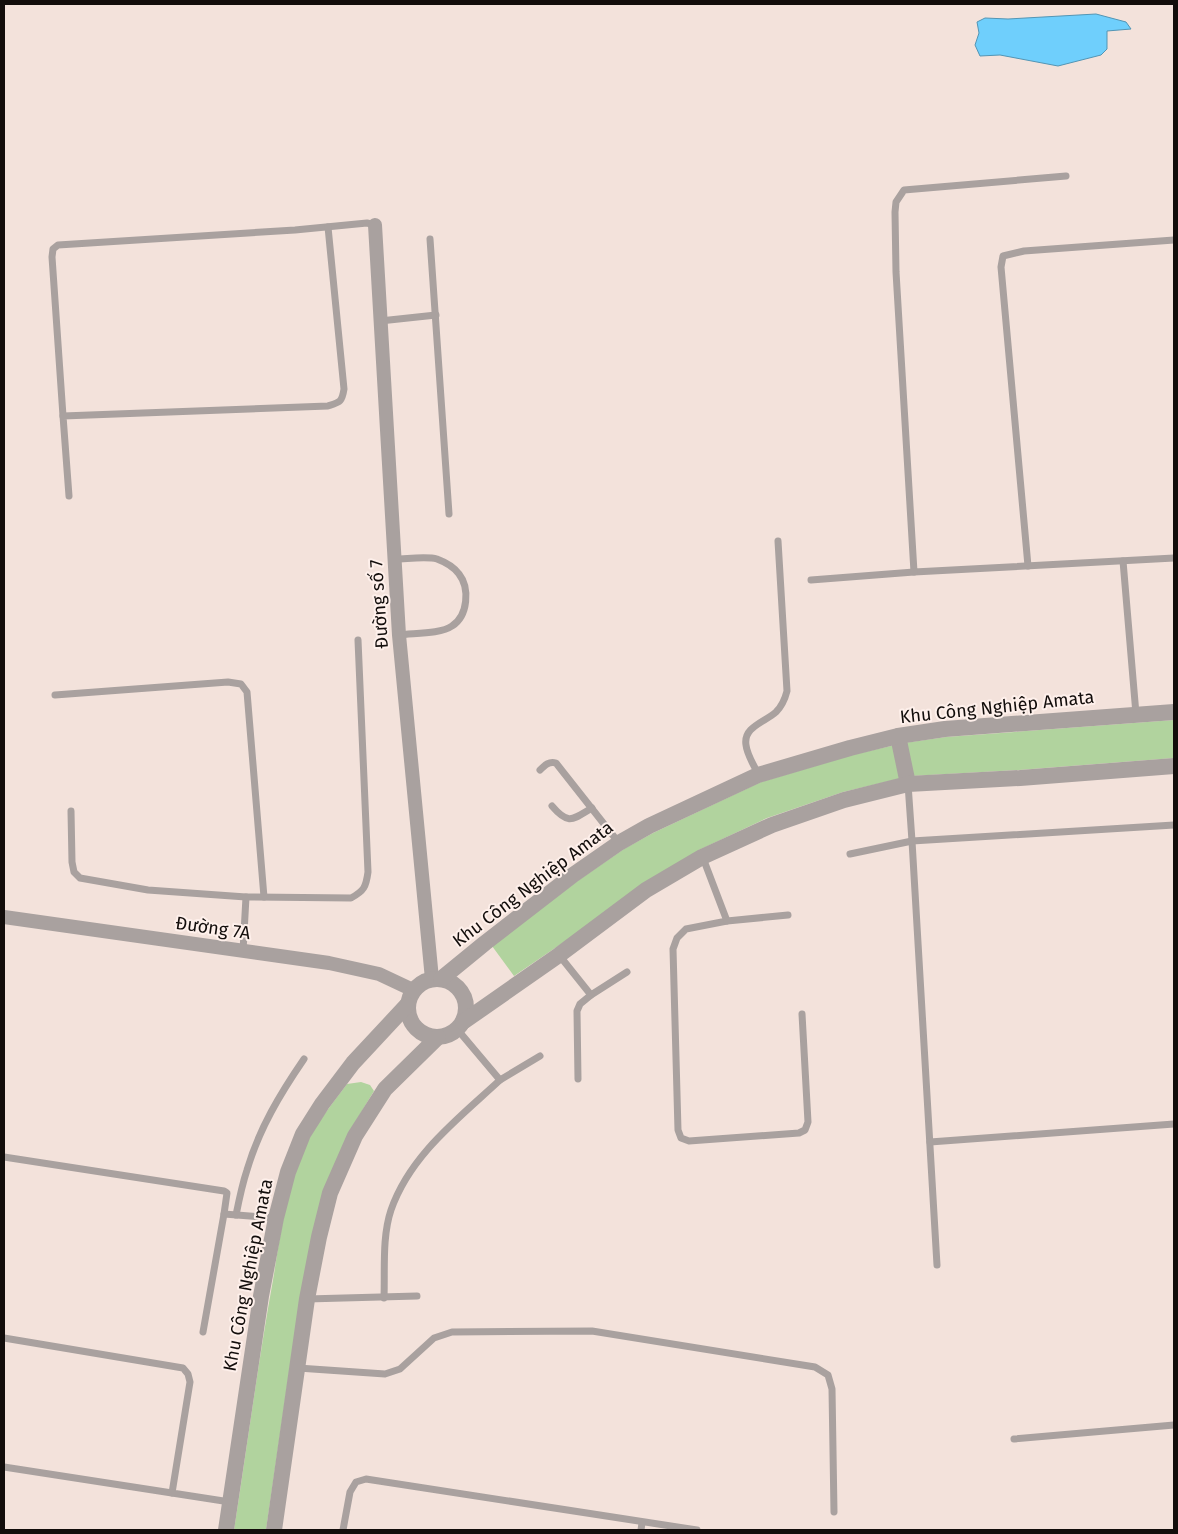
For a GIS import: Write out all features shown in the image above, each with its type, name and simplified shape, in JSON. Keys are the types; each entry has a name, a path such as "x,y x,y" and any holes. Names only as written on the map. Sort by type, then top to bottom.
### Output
{"street":[{"name":"Đường số 7","path":"375,225 399,635 437,979"},
{"name":"Khu Công Nghiệp Amata","path":"437,979 573,875 619,843 650,826 758,775 850,748 898,736 945,728 1174,712"},
{"path":"898,736 908,784"},
{"path":"460,1025 466,1010 463,996 457,987 451,982 437,979 426,980 417,985 407,1005 408,1014 414,1026 428,1036 448,1035 646,890 702,857 772,825 844,800 908,784 1020,778 1174,766"},
{"name":"Đường 7A","path":"4,916 329,963 379,974 413,990"},
{"name":"Khu Công Nghiệp Amata","path":"226,1530 261,1296 276,1218 288,1172 303,1134 322,1104 353,1063 407,1005"},
{"path":"274,1530 307,1299 330,1193 356,1136 384,1089 438,1037"}],"lane":[{"path":"914,572 896,272 896,202 904,190 1066,176"},
{"path":"69,496 52,258 53,249 58,245 367,223 375,225"},
{"path":"63,416 328,406 339,402 343,397 344,389 328,227"},
{"path":"430,239 449,514"},
{"path":"1028,566 1002,268 1003,256 1024,251 1174,240"},
{"path":"380,321 436,315"},
{"path":"758,775 746,747 746,738 752,728 776,712 784,702 787,691 778,541"},
{"path":"395,559 435,558 449,564 460,575 465,587 466,602 461,618 452,627 399,635"},
{"path":"811,580 914,572 1174,558"},
{"path":"1123,561 1136,714"},
{"path":"71,811 72,862 74,872 80,878 148,890 264,897 351,898 360,893 366,885 368,872 358,640"},
{"path":"54,696 228,682 241,684 248,692 264,897"},
{"path":"540,770 548,763 556,763 619,843"},
{"path":"908,784 937,1265"},
{"path":"552,806 560,816 567,819 574,818 592,808"},
{"path":"850,854 912,841 1174,825"},
{"path":"702,857 727,922"},
{"path":"243,951 246,896"},
{"path":"788,915 727,922 686,930 677,938 673,950 678,1130 681,1138 689,1141 799,1133 805,1130 808,1122 802,1014"},
{"path":"559,955 591,995"},
{"path":"578,1079 577,1011 580,1004 628,972"},
{"path":"460,1025 500,1080"},
{"path":"384,1298 386,1233 391,1210 415,1164 459,1116 500,1080 540,1056"},
{"path":"236,1215 247,1169 268,1117 281,1093 304,1059"},
{"path":"930,1142 1174,1124"},
{"path":"4,1156 227,1193 203,1332"},
{"path":"224,1214 276,1218"},
{"path":"307,1299 416,1296"},
{"path":"298,1368 385,1374 400,1369 434,1338 452,1332 592,1331 815,1367 828,1375 832,1389 834,1512"},
{"path":"4,1338 183,1368 188,1374 190,1382 172,1492"},
{"path":"1014,1439 1174,1425"},
{"path":"4,1467 231,1502"},
{"path":"343,1530 350,1492 356,1482 366,1479 641,1526 697,1530"}],"green space":[{"path":"1174,720 1174,758 911,776 904,743 946,737"},
{"path":"895,745 902,778 843,792 767,818 699,850 514,976 492,946 576,882 624,849 653,833 761,782 852,755"},
{"path":"361,1082 370,1085 374,1091 348,1134 290,1366 266,1530 234,1530 257,1374 282,1225 290,1189 302,1154 327,1110 347,1084"}],"water":[{"path":"1096,14 1126,22 1131,29 1107,31 1107,49 1101,55 1058,66 1000,55 980,56 975,45 979,33 977,22 985,18 1008,19"}]}
